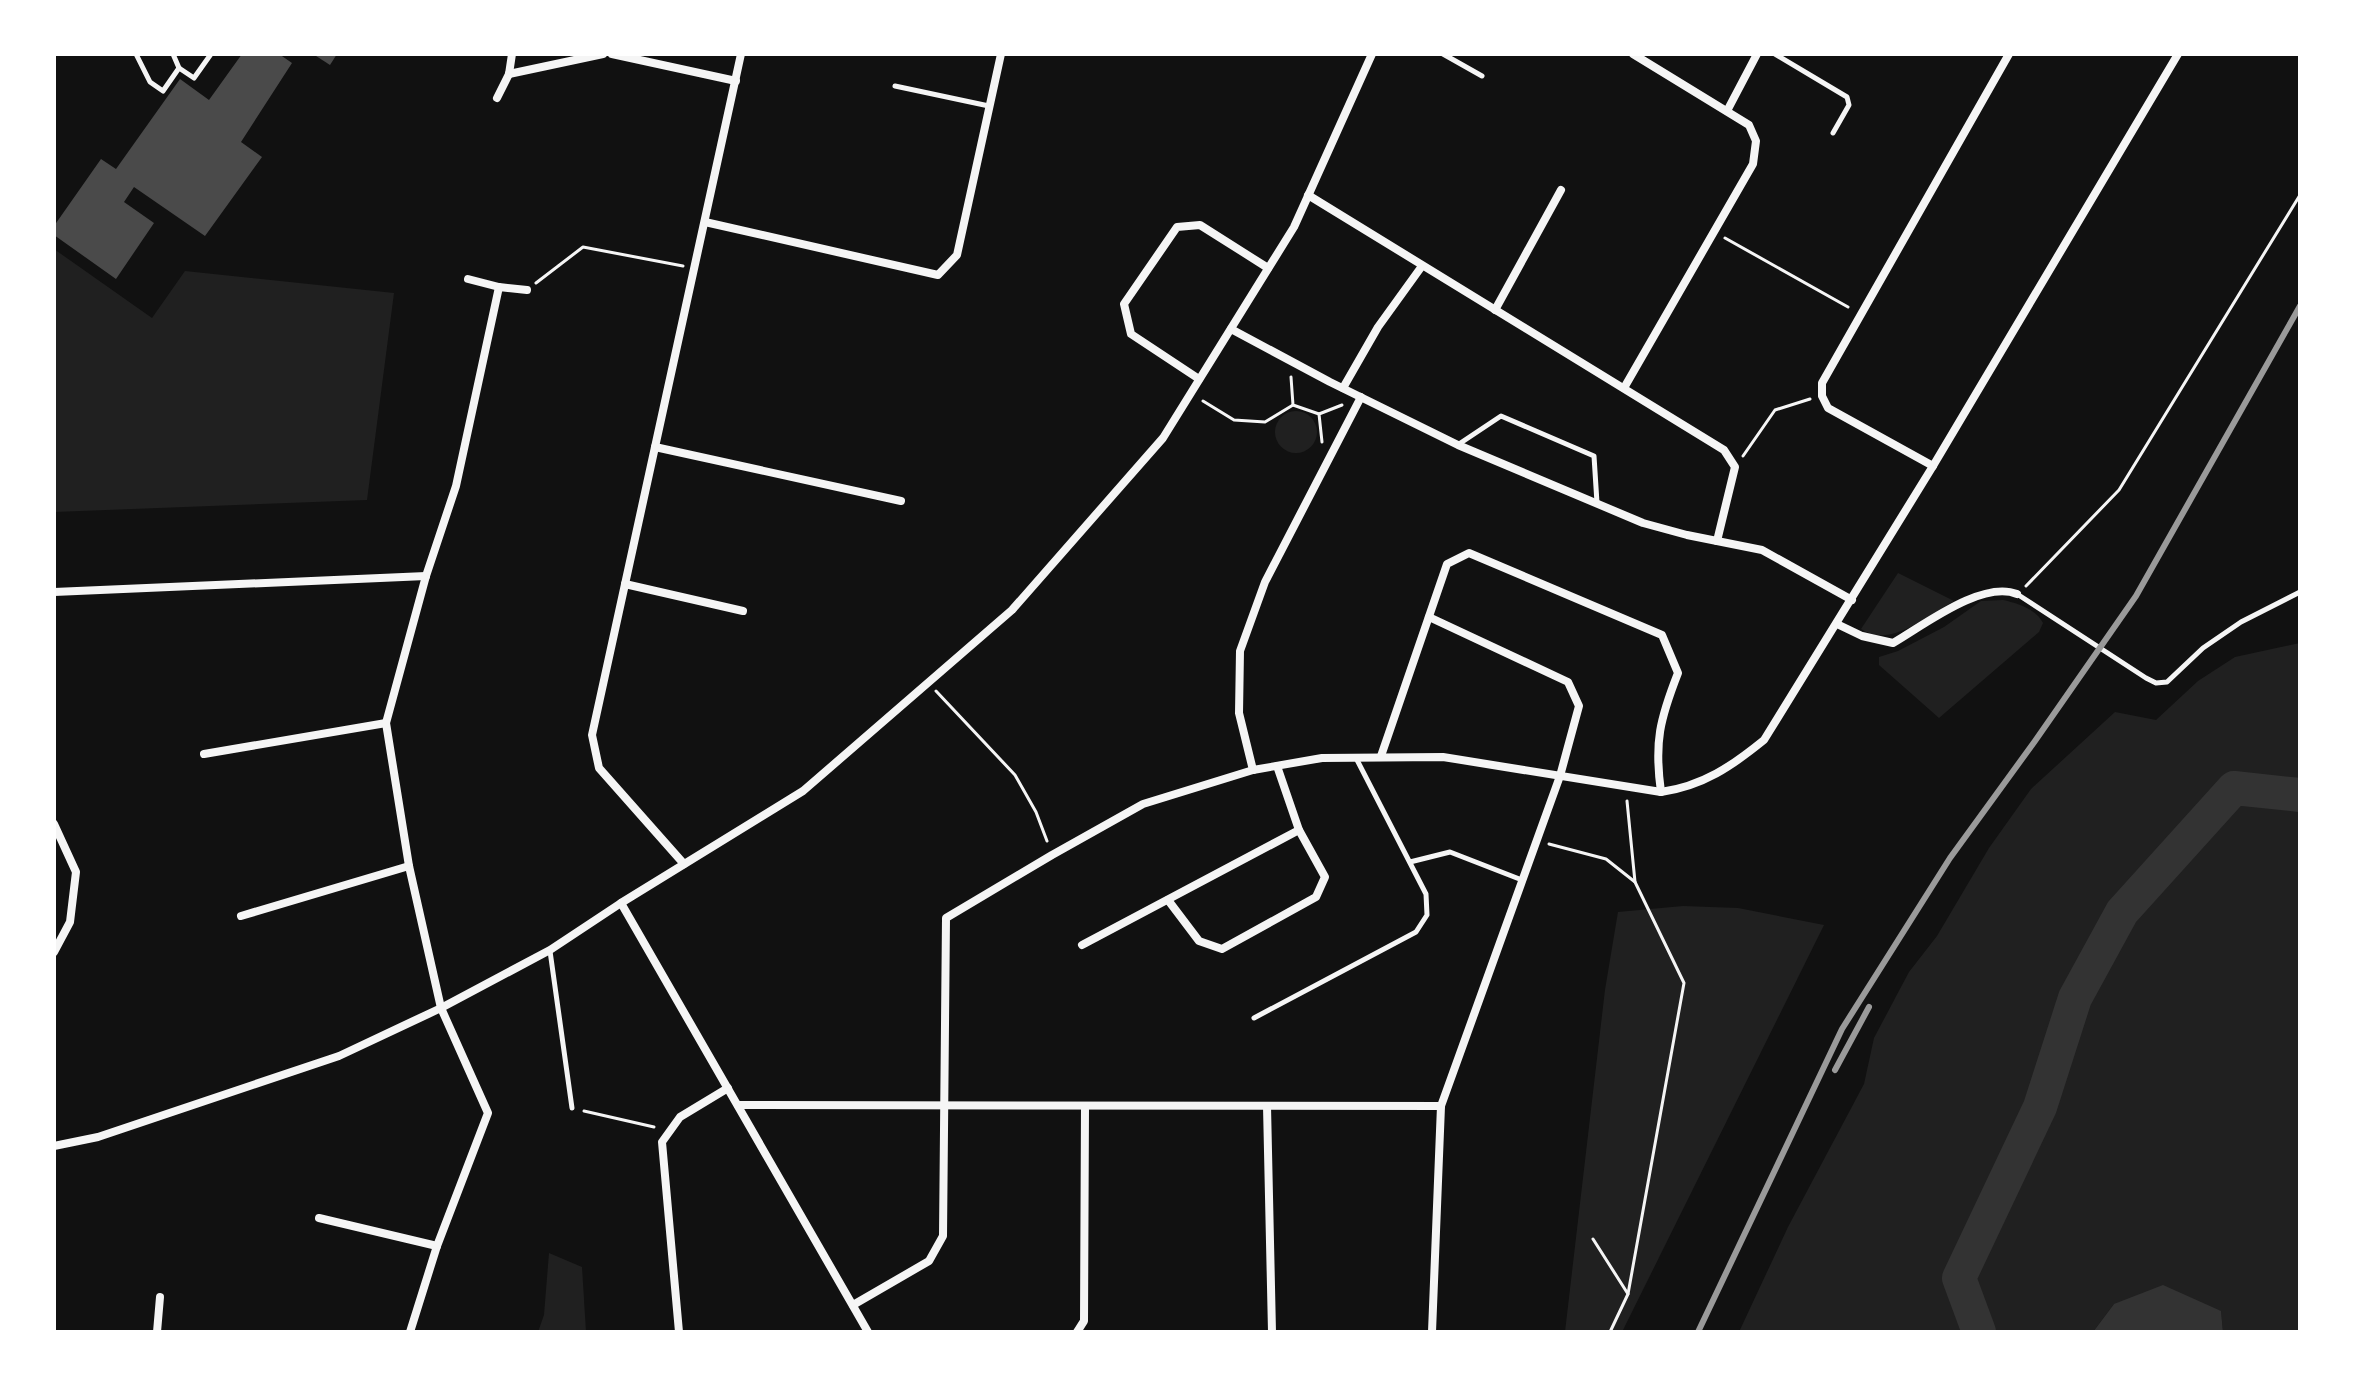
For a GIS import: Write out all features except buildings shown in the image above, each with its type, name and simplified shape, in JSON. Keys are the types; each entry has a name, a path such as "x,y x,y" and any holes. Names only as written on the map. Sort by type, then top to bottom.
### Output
{"street":[{"path":"497,98 509,74 512,54"},
{"path":"509,74 603,54"},
{"path":"612,54 736,81"},
{"path":"684,864 599,768 592,735 741,54"},
{"path":"705,222 938,275 957,255 1001,54"},
{"path":"54,1146 98,1137 339,1056 441,1008 550,950 803,791 1012,610 1163,438 1294,227 1372,54"},
{"path":"1624,388 1753,164 1756,152 1756,141 1749,125 1633,54"},
{"path":"1727,111 1757,54"},
{"path":"1933,466 1828,408 1822,396 1822,383 2009,54"},
{"path":"853,1305 929,1261 943,1236 946,918 1143,804 1253,770 1322,758 1443,757 1661,792 1686,788 1734,764 1764,740 1837,624 2178,54"},
{"path":"1495,310 1561,190"},
{"path":"1308,195 1724,450 1735,467 1717,541"},
{"path":"1199,379 1131,334 1124,304 1177,227 1200,225 1268,268"},
{"path":"1343,388 1378,327 1422,266"},
{"path":"468,279 527,290"},
{"path":"410,1332 437,1246 488,1113 441,1008 409,866 386,723 426,576 456,486 499,287"},
{"path":"1231,329 1458,445 1643,523 1762,550 1852,600"},
{"path":"1253,770 1239,713 1240,651 1265,582 1361,397"},
{"path":"655,447 901,501"},
{"path":"1381,756 1447,564 1469,553 1662,635 1678,673 1664,709 1656,755 1661,792"},
{"path":"54,592 426,576"},
{"path":"625,584 743,611"},
{"path":"1837,624 1862,636 1893,643 1982,593 2006,590 2017,594"},
{"path":"1429,617 1568,682 1579,706 1560,776 1441,1106 1432,1332"},
{"path":"204,754 386,723"},
{"path":"1168,900 1199,941 1222,949 1316,897 1325,877 1299,830 1277,766"},
{"path":"54,824 76,872 70,922 54,952"},
{"path":"1082,945 1299,830"},
{"path":"241,916 409,866"},
{"path":"621,903 868,1332"},
{"path":"679,1332 662,1142 680,1117 728,1088"},
{"path":"738,1105 1441,1106"},
{"path":"1077,1332 1084,1321 1085,1106"},
{"path":"1267,1106 1272,1332"},
{"path":"319,1218 437,1246"},
{"path":"157,1332 160,1297"}],"lane":[{"path":"136,54 150,82 163,91 179,68"},
{"path":"173,54 179,68 194,78 211,54"},
{"path":"1443,54 1482,76"},
{"path":"1775,54 1847,97 1849,105 1833,133"},
{"path":"895,86 990,106"},
{"path":"1458,445 1501,416 1594,456 1597,504"},
{"path":"2017,594 2156,683 2167,682 2203,648 2241,622 2300,592"},
{"path":"1254,1018 1416,932 1427,915 1426,894 1356,757"},
{"path":"1410,862 1450,852 1522,880"},
{"path":"550,950 572,1108"}],"path":[{"path":"2017,594 2119,490 2300,195"},
{"path":"1713,232 1861,315"},
{"path":"527,290 583,247 694,269"},
{"path":"1289,360 1293,405"},
{"path":"1191,393 1234,420 1265,422 1293,405"},
{"path":"1735,467 1775,410 1822,396"},
{"path":"1293,405 1319,414"},
{"path":"928,683 1015,775 1036,812 1052,855"},
{"path":"1610,1332 1628,1294 1684,983 1635,882 1626,788"},
{"path":"1536,841 1606,859 1635,882"},
{"path":"572,1108 670,1131"},
{"path":"1593,1239 1628,1294"}],"shaded area":[{"path":"54,249 152,318 185,271 394,293 367,500 54,512"},
{"path":"1296,411 1311,417 1317,432 1311,447 1296,453 1281,447 1275,432 1281,417"},
{"path":"1898,573 1954,601 1897,633 1872,634 1861,629"},
{"path":"2003,600 2036,614 2043,623 2039,632 1939,718 1879,665 1879,657 1898,651 1944,627 1981,601"},
{"path":"2300,643 2300,1332 2223,1332 2221,1311 2114,1304 2093,1332 1739,1332 1788,1227 1864,1084 1874,1038 1909,972 1937,936 1989,848 2031,789 2115,712 2156,720 2198,681 2235,657"},
{"path":"1683,906 1738,908 1824,925 1622,1332 1565,1332 1605,990 1618,912"},
{"path":"549,1253 582,1267 586,1332 538,1332 544,1315"},
{"path":"2163,1285 2221,1311 2223,1332 2093,1332 2114,1304"}],"waterway":[{"path":"1979,1332 1959,1278 2040,1107 2075,998 2122,912 2234,788 2300,795"}],"railway":[{"path":"1698,1332 1842,1029 1950,858 2136,596 2300,306"},
{"path":"1835,1070 1869,1007"}]}
